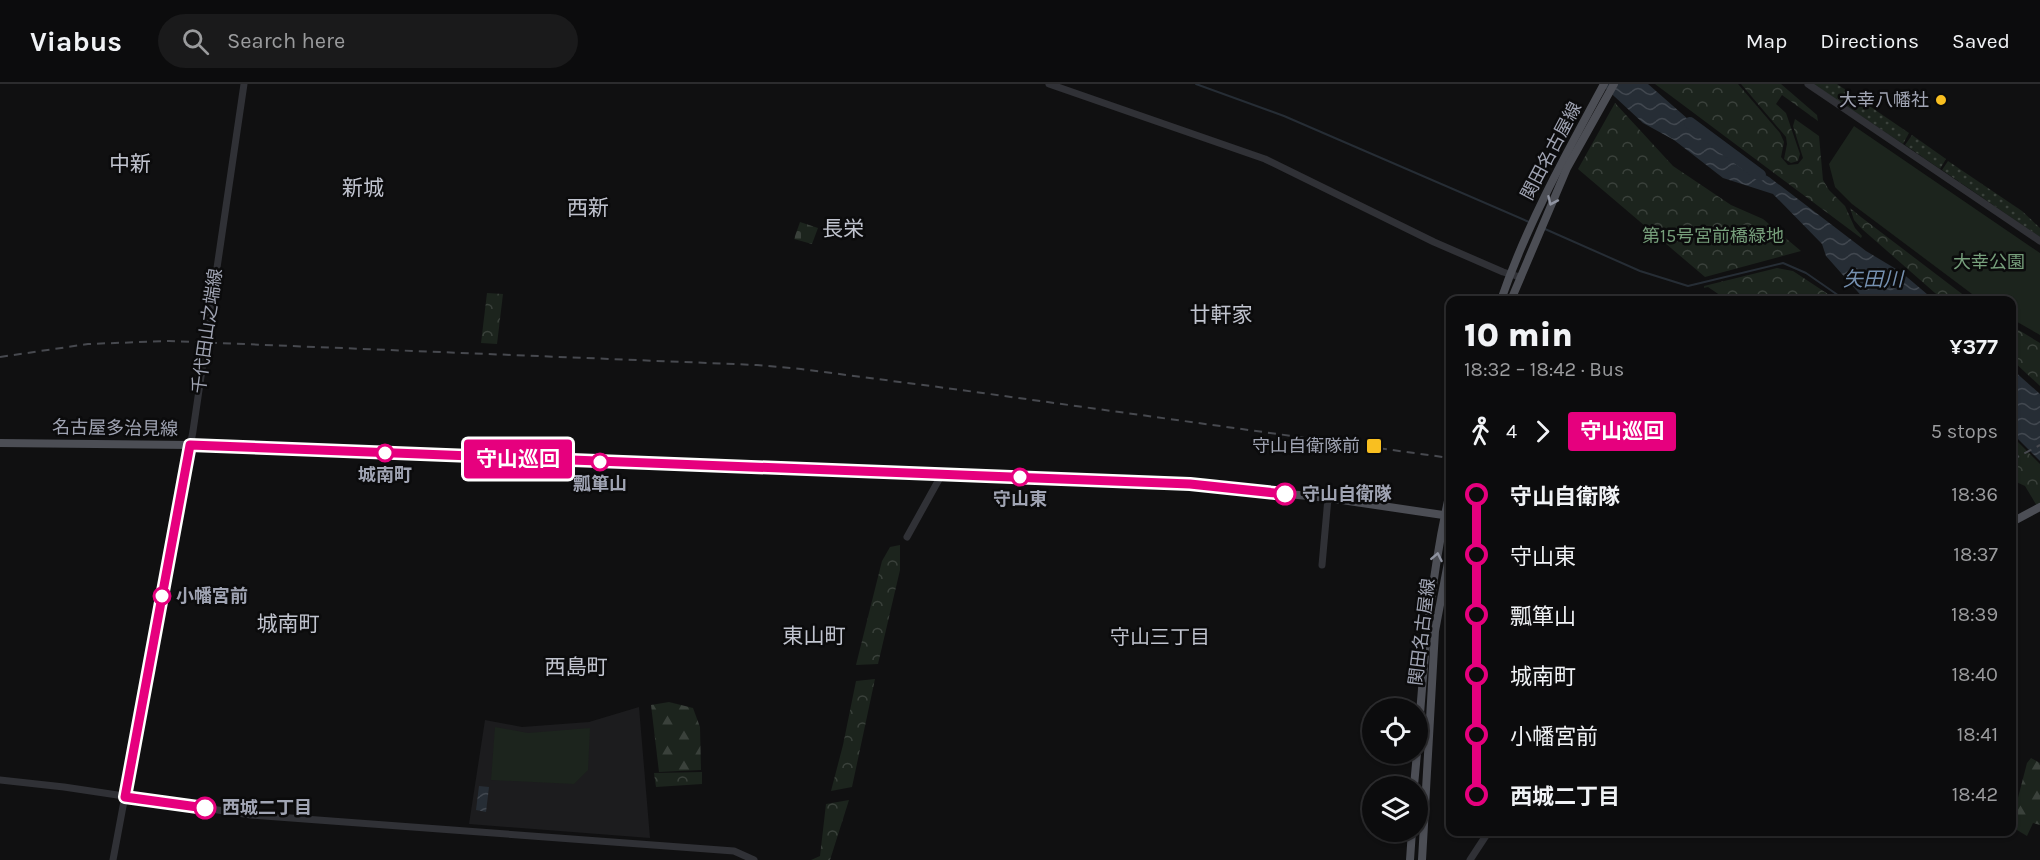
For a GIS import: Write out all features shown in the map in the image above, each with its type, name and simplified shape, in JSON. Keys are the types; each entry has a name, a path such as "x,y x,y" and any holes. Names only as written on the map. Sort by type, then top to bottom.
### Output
{"main road":[{"name":"関田名古屋線","path":"1512,296 1520,277 1545,192 1604,84"},
{"name":"関田名古屋線","path":"1502,296 1510,274 1614,84"},
{"name":"名古屋多治見線","path":"0,443 190,445 1190,484 1328,498 1446,516"},
{"path":"2016,520 2040,507"},
{"name":"関田名古屋線","path":"1421,698 1432,583 1446,524"},
{"name":"関田名古屋線","path":"1422,860 1435,631 1446,573"},
{"path":"1410,860 1411,842"}],"street":[{"name":"千代田山之端線","path":"113,860 190,445 244,84"},
{"path":"1049,84 1265,159 1434,242 1520,277"},
{"path":"1808,84 2040,241"},
{"path":"907,537 942,474"},
{"path":"1322,566 1328,498"},
{"path":"0,780 251,815 734,851 754,860"},
{"path":"1470,860 1486,836"}],"shaded area":[{"path":"639,707 650,838 469,824 485,720 522,727 589,722"}],"green space":[{"path":"1655,84 1738,84 1780,133 1784,142 1781,157 1788,165 1798,164 1803,158 1793,126 1795,119 1819,136 1823,180 1829,190 1845,206 1861,238"},
{"path":"1741,84 1781,84 1817,115 1818,121 1782,95 1776,104 1786,113 1800,154 1798,161 1791,163 1784,159 1786,137"},
{"path":"1813,84 1837,84 1909,133 1903,144"},
{"name":"第15号宮前橋緑地","path":"1615,103 1673,166 1731,205 1763,219 1801,251 1705,277 1578,169"},
{"name":"大幸公園","path":"1854,126 2040,253 2040,335 2016,321 2016,296 1975,296 1852,204 1835,187 1829,164"},
{"path":"1912,135 1946,159 1940,169 1905,145"},
{"path":"1948,161 2022,211 2040,228 2040,237 1942,170"},
{"path":"1850,208 1965,296 1938,296 1854,220"},
{"path":"800,222 818,228 812,244 794,239"},
{"path":"1777,268 1793,271 1831,296 1721,296 1704,286"},
{"path":"487,293 503,294 497,344 481,343"},
{"path":"2016,328 2040,343 2040,386 2016,364"},
{"path":"2016,440 2040,464 2040,511 2025,486 2016,482"},
{"path":"900,545 900,570 878,664 856,665 882,561 890,547"},
{"path":"875,679 852,787 831,791 856,681"},
{"path":"669,702 693,708 700,727 701,770 659,772 651,705"},
{"path":"495,727 528,733 590,728 588,770 574,784 491,780"},
{"path":"2031,758 2040,763 2040,825 2033,823 2027,836 2016,829 2016,806 2027,763"},
{"path":"702,772 702,784 656,787 654,773"},
{"path":"849,800 830,860 811,860 820,856 826,804"}],"water":[{"name":"矢田川","path":"1601,84 1648,84 1729,155 1769,177 1866,251 1901,272 1929,296 1861,296 1826,256 1822,244 1773,194 1723,178 1674,140 1643,123"},
{"path":"2016,373 2040,394 2040,461 2016,437"},
{"path":"479,786 489,787 486,812 476,810"}],"waterway":[{"path":"1196,84 1284,116 1529,222"},
{"name":"矢田川","path":"1690,123 1760,175"},
{"path":"1545,229 1640,271 1688,286 1783,263 1806,273 1839,296"}],"railway":[{"path":"0,357 88,344 169,341 757,365 961,390 1446,457"},
{"path":"2016,458 2040,445"}],"bus line":[{"name":"守山巡回","path":"205,808 125,797 190,445 1190,484 1285,494"}],"place":[{"name":"大幸八幡社","path":"1941,100"},
{"name":"守山自衛隊前","path":"1374,446"},
{"name":"城南町","path":"385,453"},
{"name":"瓢箪山","path":"600,462"},
{"name":"守山東","path":"1020,477"},
{"name":"守山自衛隊","path":"1285,494"},
{"name":"小幡宮前","path":"162,596"},
{"name":"西城二丁目","path":"205,808"}],"district":[{"name":"中新","path":"130,164"},
{"name":"新城","path":"363,188"},
{"name":"西新","path":"588,208"},
{"name":"長栄","path":"843,229"},
{"name":"廿軒家","path":"1221,315"},
{"name":"城南町","path":"288,624"},
{"name":"東山町","path":"814,636"},
{"name":"守山三丁目","path":"1160,637"},
{"name":"西島町","path":"576,667"}]}
